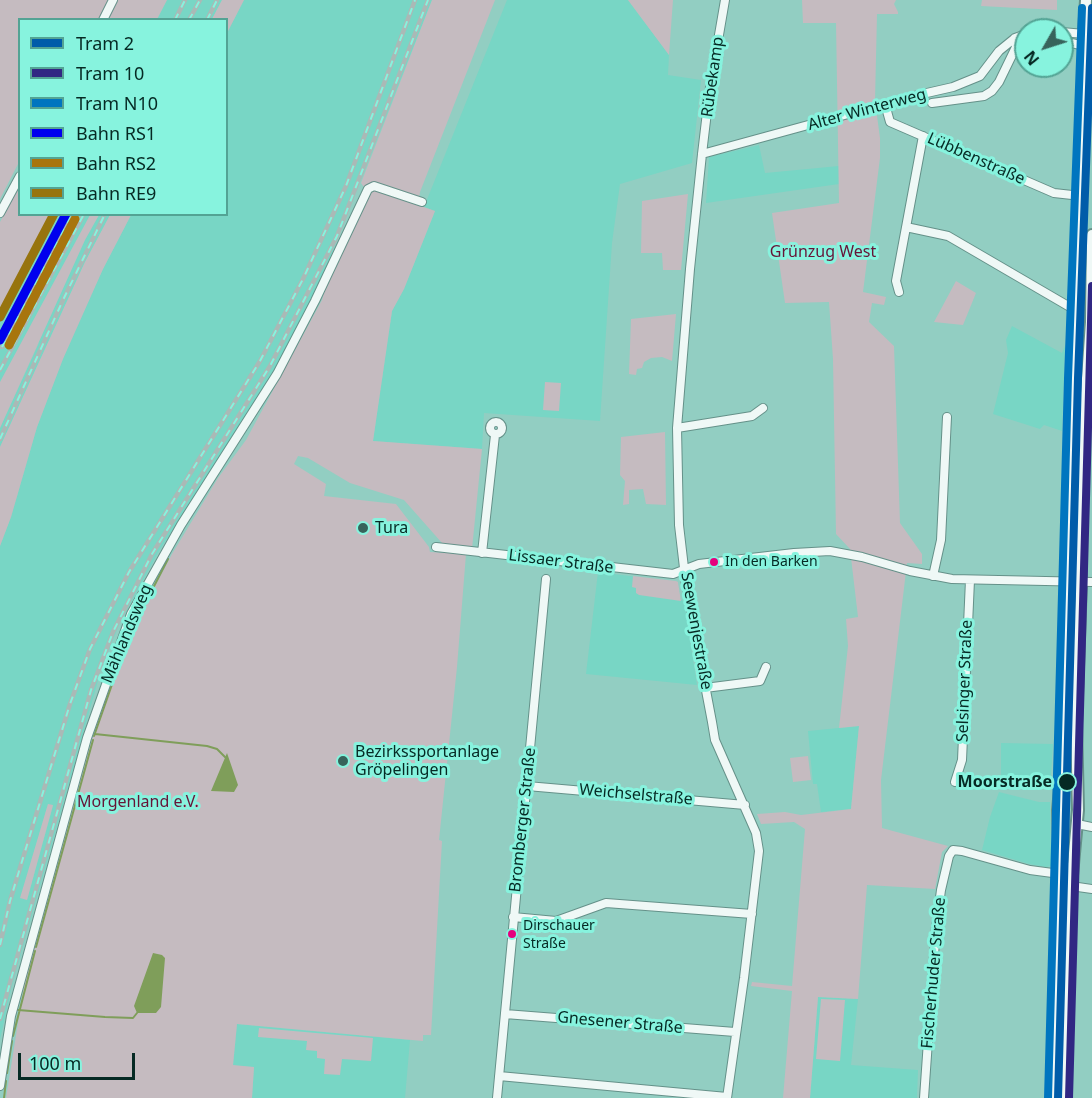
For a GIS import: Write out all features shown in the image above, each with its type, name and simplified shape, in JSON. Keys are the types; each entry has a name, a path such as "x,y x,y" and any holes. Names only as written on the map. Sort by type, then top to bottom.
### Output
{"main road":[{"path":"1055,1098 1060,874 1058,810 1066,726 1075,310 1088,40 1086,0"},
{"path":"1065,1098 1071,886 1077,824 1076,723 1087,582 1080,559 1083,435 1091,322 1092,235"}],"street":[{"path":"103,18 113,0"},
{"name":"Rübekamp","path":"702,154 710,87 725,0"},
{"name":"Alter Winterweg","path":"702,154 953,87 980,76 999,51 1014,39"},
{"name":"Alter Winterweg","path":"933,103 984,96 992,91 1014,51"},
{"name":"Lübbenstraße","path":"885,104 890,122 1054,193 1081,196"},
{"path":"899,292 896,281 923,136"},
{"name":"Seewenjestraße","path":"702,154 677,428 679,525 686,585 715,740 745,805 756,833 759,851 727,1098"},
{"path":"0,213 18,180"},
{"name":"Mählandsweg","path":"0,1086 14,1006 87,738 132,614 175,535 277,374 315,301 368,189 374,186 422,202"},
{"path":"906,227 948,236 1075,310"},
{"path":"677,428 752,416 763,408"},
{"path":"933,576 941,540 947,417"},
{"path":"482,553 495,435"},
{"name":"Lissaer Straße","path":"436,547 673,574 685,569"},
{"path":"685,569 714,562 830,551 933,576 970,580 1087,582"},
{"name":"Bromberger Straße","path":"497,1098 546,579"},
{"name":"Selsinger Straße","path":"956,782 962,760 970,580"},
{"path":"705,688 760,681 766,667"},
{"name":"Weichselstraße","path":"526,786 745,805"},
{"path":"1077,824 1092,827"},
{"name":"Fischerhuder Straße","path":"924,1098 937,916 946,863 953,850 1030,870 1060,874"},
{"path":"1071,886 1092,889"},
{"path":"513,917 556,921 606,903 752,914"},
{"name":"Gnesener Straße","path":"505,1014 735,1032"},
{"path":"499,1076 727,1098"}],"shaded area":[{"path":"167,0 222,0 213,18 158,18"},
{"path":"244,0 432,0 315,296 273,377 159,551 119,625 101,670 12,986 0,1040 0,546 11,517 37,427 71,337 130,216 228,216 228,31","holes":["48,804 53,806 27,900 21,897"]},
{"path":"507,0 628,0 669,55 668,75 701,80 692,163 620,184 612,243 600,421 484,413 482,449 373,441 392,311 404,289 435,211 424,207"},
{"path":"759,145 765,173 839,166 839,184 706,203 709,157"},
{"path":"52,216 109,216 85,262 0,447 0,428 40,341 0,400 0,315"},
{"path":"1012,326 1062,353 1065,346 1062,431 1044,425 1040,429 993,414 1008,353 1006,340"},
{"path":"598,572 678,582 681,600 684,601 697,685 586,674"},
{"path":"859,726 851,809 821,812 817,784 813,784 808,731"},
{"path":"1001,743 1053,744 1050,790 1001,779"},
{"path":"227,753 238,785 234,792 211,791"},
{"path":"999,792 1039,802 1050,802 1051,866 1029,864 982,850"},
{"path":"153,953 165,958 161,1007 156,1013 137,1013 134,1006"},
{"path":"818,997 858,999 851,1065 918,1070 917,1098 810,1098"},
{"path":"237,1024 410,1040 405,1098 252,1098 254,1067 233,1066"}],"green space":[{"path":"0,0 167,0 158,18 18,18 18,164 0,199"},
{"path":"222,0 244,0 228,31 228,18 213,18"},
{"name":"Morgenland e.V.","path":"432,0 495,0 420,192 418,205 435,211 404,289 392,311 373,441 482,449 472,549 442,543 404,500 350,483 308,458 298,456 294,464 326,484 324,496 396,504 429,547 430,552 466,554 439,840 442,841 431,1035 423,1035 423,1041 237,1024 233,1065 254,1067 252,1098 6,1098 24,985 91,742 116,666 172,554 218,478 246,440 322,300 327,281 368,193 361,183"},
{"path":"628,0 673,0 669,55"},
{"name":"Grünzug West","path":"802,0 896,0 894,4 898,14 877,14 875,101 880,158 863,292 886,297 884,305 872,303 869,322 894,346 900,523 922,554 922,564 907,563 881,780 882,828 948,846 942,852 935,889 867,885 858,999 818,997 810,1098 783,1098 792,991 751,986 752,982 792,986 805,829 794,822 761,824 757,814 785,812 801,815 851,809 859,726 839,728 848,646 846,619 858,617 850,549 836,534 833,359 829,302 785,303 772,213 839,203 836,23 803,23"},
{"path":"982,0 1057,0 1057,10 981,6"},
{"path":"18,187 18,216 52,216 0,315 0,222"},
{"path":"688,194 681,270 663,270 662,253 641,253 642,201"},
{"path":"89,216 98,216 85,240 0,428 0,382"},
{"path":"109,216 130,216 103,269 63,359 37,427 11,517 0,546 0,447 85,262"},
{"path":"956,281 976,293 963,325 934,322"},
{"path":"676,314 672,361 662,357 651,358 644,362 642,368 637,369 636,375 629,374 631,319"},
{"path":"545,382 561,383 559,411 543,410"},
{"path":"665,432 666,505 646,504 643,489 629,490 629,504 623,505 625,481 620,475 621,437"},
{"path":"633,576 678,582 681,601 639,595 636,593 636,588 632,587"},
{"path":"808,756 811,780 793,782 790,758"},
{"path":"48,804 53,805 27,900 20,898"},
{"path":"821,999 845,1000 840,1061 816,1059"},
{"path":"259,1028 373,1038 371,1061 342,1059 340,1075 324,1074 325,1059 317,1058 317,1051 306,1050 307,1041 258,1037"}],"waterway":[{"path":"94,736 130,633 168,559"},
{"path":"95,734 207,746 217,749 225,757"},
{"path":"36,947 93,740"},
{"path":"13,1036 35,951"},
{"path":"18,1010 133,1018 137,1013"},
{"path":"7,1073 12,1041"},
{"path":"4,1098 6,1081"}],"railway":[{"path":"176,18 185,0"},
{"path":"190,18 200,0"},
{"path":"208,18 217,0"},
{"path":"0,945 23,858 70,704 90,649 129,572 260,361 303,279 346,186 415,0"},
{"path":"0,1019 91,690 113,632 152,554 270,366 337,236 428,0"},
{"path":"2,347 71,216"},
{"path":"0,370 83,216"},
{"path":"0,439 104,216"}],"tram line":[{"name":"N10","path":"1048,1098 1068,378 1082,8"},
{"name":"2","path":"1058,1098 1078,378 1092,8"},
{"name":"10","path":"1069,1098 1092,286"}],"rail line":[{"name":"RE9","path":"0,317 53,216"},
{"name":"RS1","path":"0,340 65,216"},
{"name":"RS2","path":"9,345 75,219"}],"place":[{"name":"Tura","path":"363,528"},
{"name":"In den Barken","path":"714,562"},
{"name":"Bezirkssportanlage Gröpelingen","path":"343,761"},
{"name":"Moorstraße","path":"1067,782"},
{"name":"Dirschauer Straße","path":"512,934"}]}
